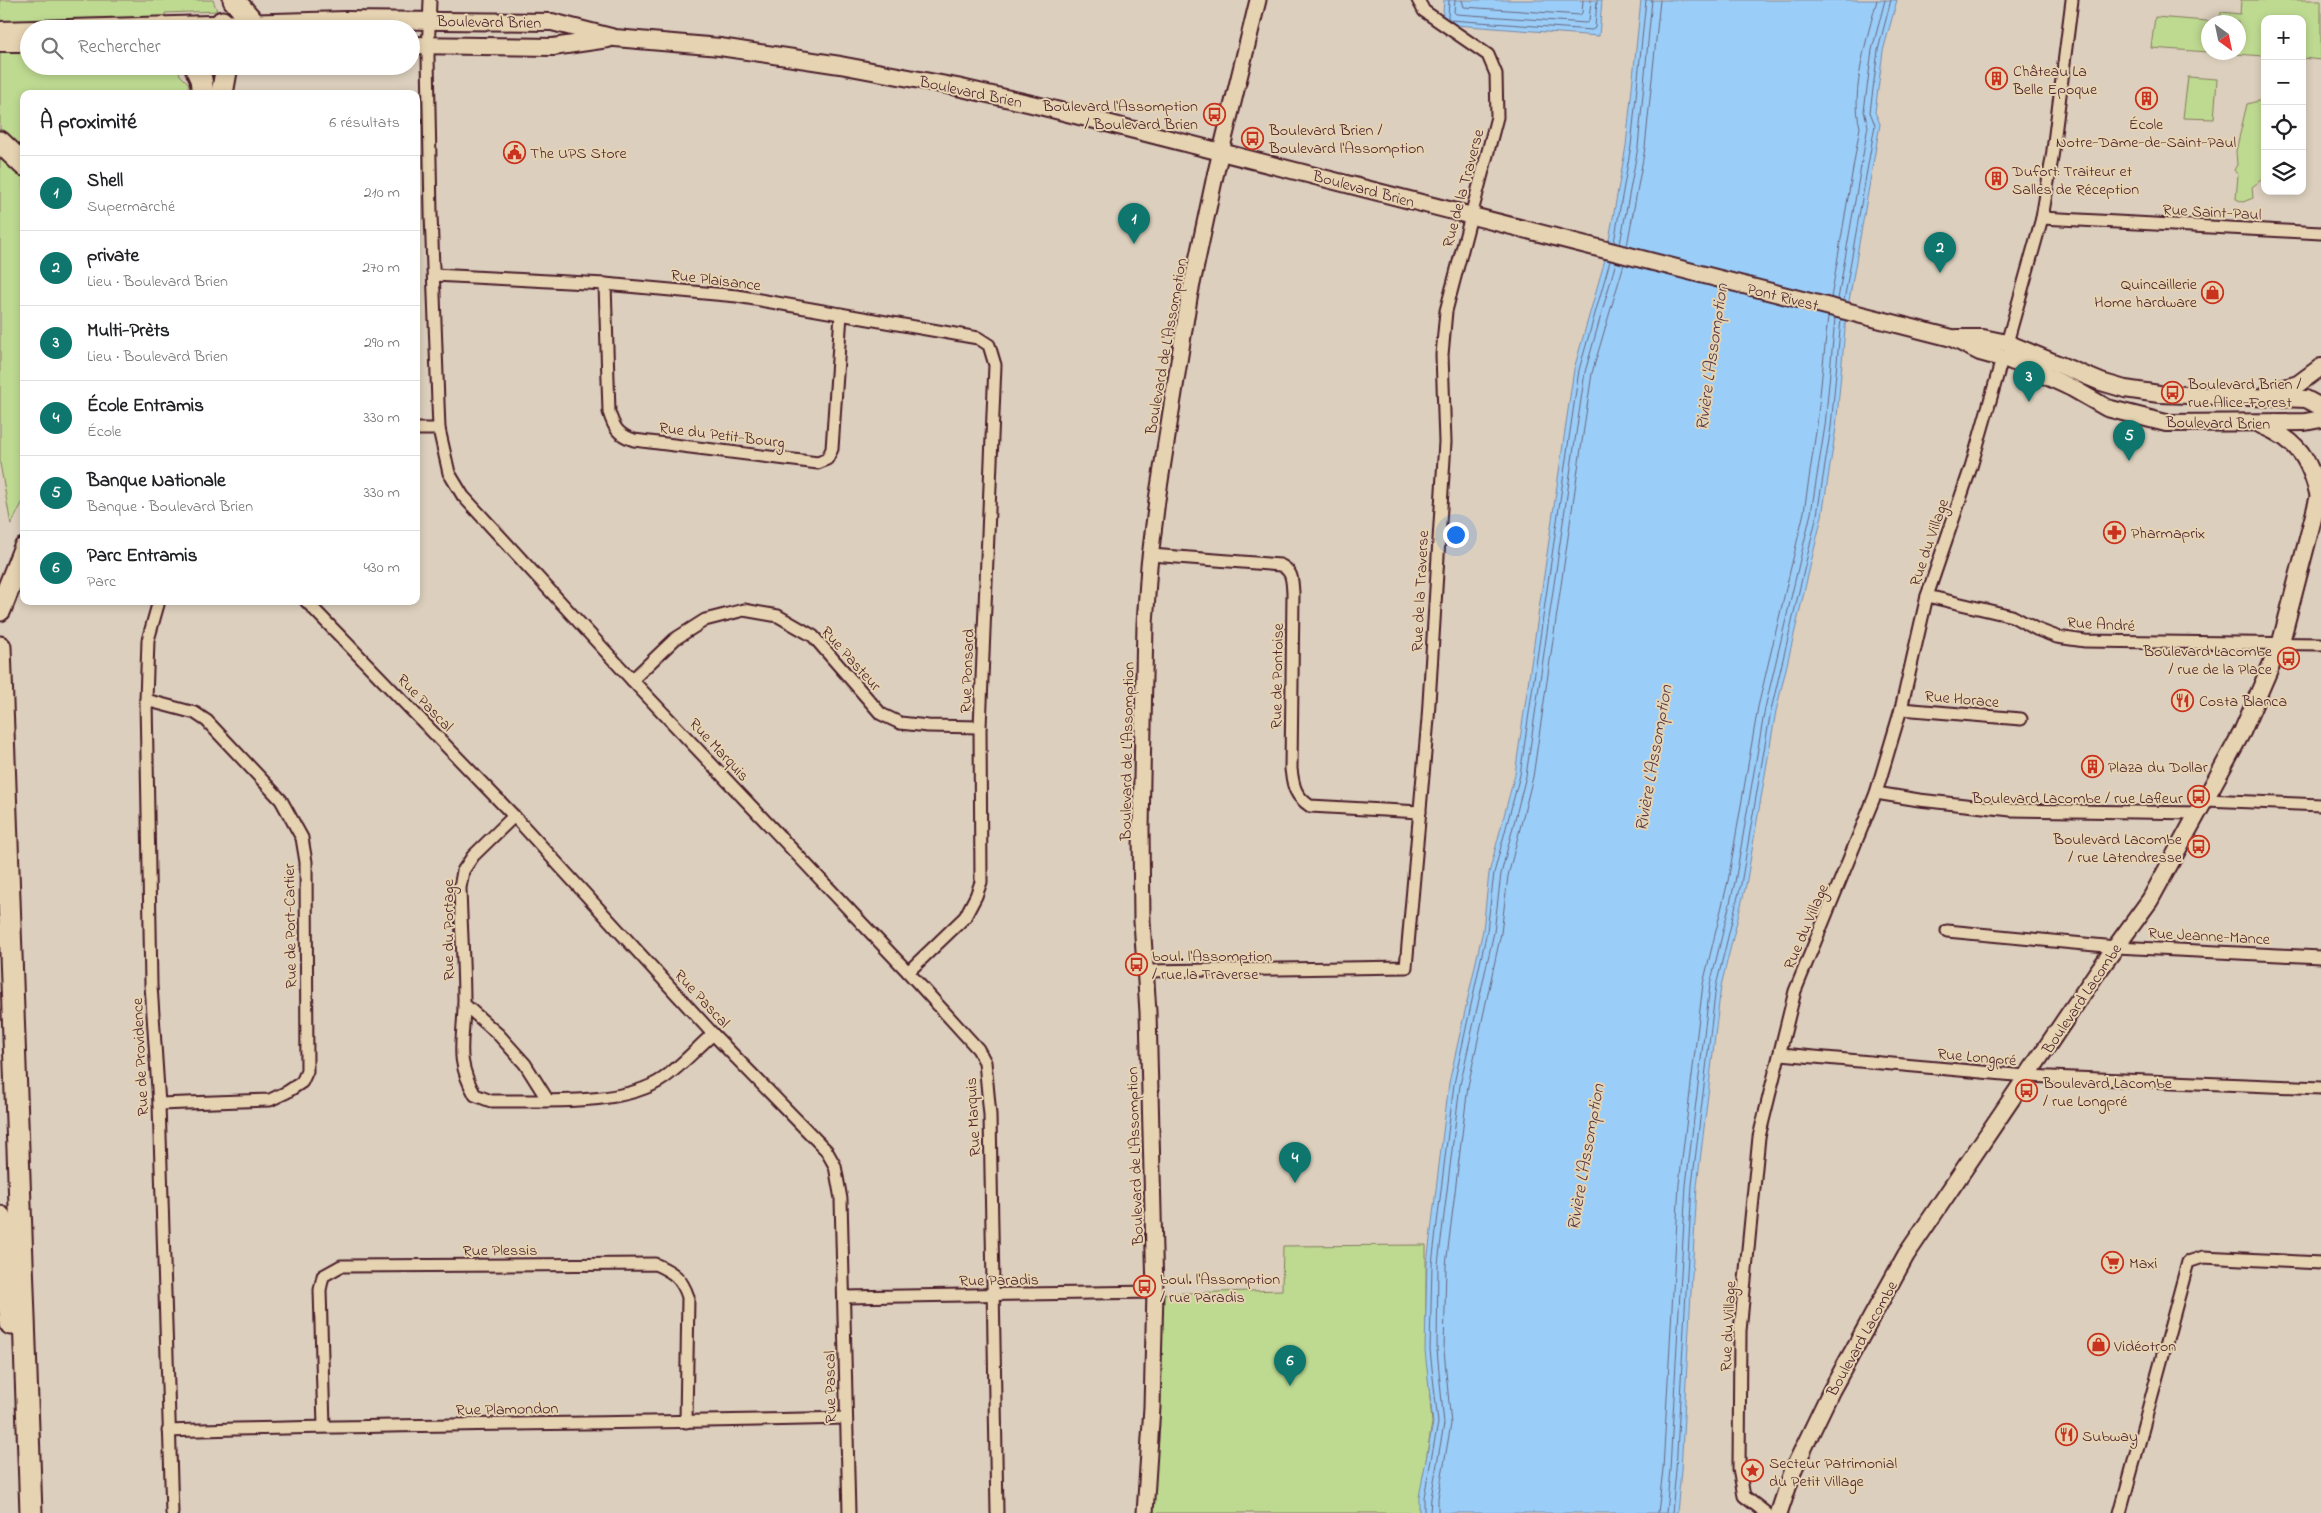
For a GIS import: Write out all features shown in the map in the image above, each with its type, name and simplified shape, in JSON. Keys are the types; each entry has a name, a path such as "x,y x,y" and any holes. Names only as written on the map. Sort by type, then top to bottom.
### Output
{"highway":[{"path":"234,0 251,20"},
{"path":"199,75 202,90"},
{"path":"223,90 225,75"},
{"path":"0,142 20,161"},
{"path":"0,610 20,559"},
{"path":"0,648 31,1513"},
{"path":"0,1217 31,1513"}],"main road":[{"name":"Boulevard Brien","path":"420,20 552,22 615,38 738,50 876,71 1036,105 1552,238"},
{"name":"Boulevard Brien","path":"0,30 20,30"},
{"name":"Boulevard Brien","path":"420,44 553,47 615,38"},
{"path":"0,43 20,43"},
{"name":"Pont Rivest","path":"1552,238 1899,325"},
{"name":"Boulevard Brien","path":"1899,325 1952,338 1980,352 2025,367 2072,388 2107,408 2166,424 2305,422 2321,419"},
{"name":"Boulevard Brien","path":"1952,338 1984,338 2007,343 2101,382 2126,389 2159,394 2306,399 2321,407"},
{"path":"2259,396 2298,384 2321,367"},
{"path":"2257,423 2277,431 2289,439 2302,453 2313,471 2320,492"},
{"name":"Boulevard Lacombe","path":"1778,1513 1794,1468 1827,1400 1906,1255 2026,1076 2150,900 2242,732 2280,642 2320,492"}],"street":[{"name":"Rue Marquis","path":"430,0 431,214 439,429 449,473 463,496 632,680 908,972 978,1049 985,1062 990,1115 997,1513"},
{"name":"Boulevard de L'Assomption","path":"1145,1513 1152,1407 1155,1292 1146,971 1142,921 1142,753 1145,624 1150,555 1189,298 1221,152 1258,0"},
{"name":"Rue de la Traverse","path":"1146,971 1406,968 1428,719 1445,442 1442,355 1446,311 1497,117 1496,74 1488,55 1424,11 1418,0"},
{"path":"2007,343 2042,218 2052,158 2072,0"},
{"name":"Rue Saint-Paul","path":"2042,218 2321,233"},
{"name":"Rue Plaisance","path":"434,275 605,284 737,296 978,338 989,345"},
{"name":"Rue du Petit-Bourg","path":"605,284 609,412 613,426 618,432 624,436 644,441 818,463 827,459 832,449 841,314"},
{"name":"Rue Ponsard","path":"908,972 965,917 981,882 980,727 996,365 989,345"},
{"name":"Rue du Village","path":"1766,1513 1744,1496 1739,1469 1740,1331 1759,1137 1795,991 1876,793 1901,709 1927,596 1971,467 2002,359"},
{"path":"420,429 439,429"},
{"name":"Rue de Pontoise","path":"1150,555 1280,565 1288,569 1292,578 1293,593 1291,769 1294,790 1301,800 1310,806 1420,812"},
{"name":"Rue André","path":"1927,596 2012,616 2057,637 2085,642 2280,642 2321,644"},
{"name":"Rue de Providence","path":"158,605 148,640 146,700 151,985 159,1104 172,1513"},
{"name":"Rue Pascal","path":"310,605 514,816 713,1034 826,1150 835,1166 841,1199 845,1418 849,1513"},
{"name":"Rue Pasteur","path":"632,680 675,639 705,620 744,610 778,616 812,636 881,714 900,723 928,726 980,727"},
{"name":"Rue de Port-Cartier","path":"146,700 195,713 207,721 281,800 302,838 306,862 307,1071 302,1082 270,1100 159,1104"},
{"name":"Rue Horace","path":"1901,709 2021,720"},
{"path":"1876,793 1919,800 2011,810 2321,805"},
{"name":"Rue du Portage","path":"514,816 473,856 463,871 460,888 464,1004 461,1057 464,1077 474,1096 491,1101 611,1098 639,1092 664,1078 713,1034"},
{"name":"Rue Jeanne-Mance","path":"1947,930 2116,947 2321,957"},
{"path":"464,1004 498,1034 525,1064 547,1099"},
{"name":"Rue Longpré","path":"1780,1054 2026,1076 2321,1088"},
{"path":"2120,1513 2188,1262 2203,1257 2321,1263"},
{"name":"Rue Plessis","path":"324,1426 320,1290 323,1276 342,1266 655,1264 673,1272 683,1283 688,1297 686,1422"},
{"name":"Rue Paradis","path":"844,1297 1155,1292"},
{"name":"Rue Plamondon","path":"168,1431 324,1426 686,1422 845,1418"}],"green space":[{"path":"0,0 213,0 217,11 165,13 166,20 20,20 20,75 180,75 189,84 187,90 20,90 20,507 11,525 0,463"},
{"path":"2241,0 2321,0 2321,60 2306,58 2306,15 2261,15 2261,56 2246,55 2246,15 2221,15 2221,12 2240,14"},
{"path":"2155,17 2201,21 2201,52 2151,48"},
{"path":"2188,77 2217,79 2214,119 2183,118"},
{"path":"2261,101 2261,180 2252,187 2253,198 2243,202 2236,199 2238,175 2234,170 2237,165 2236,151 2247,104"},
{"path":"1426,1245 1426,1348 1432,1423 1419,1513 1145,1513 1155,1294 1282,1290 1283,1246"}],"water":[{"path":"1444,0 1602,0 1599,36 1442,24"},
{"name":"Rivière L'Assomption","path":"1641,0 1897,0 1883,51 1875,112 1880,124 1846,318 1836,428 1822,516 1776,711 1746,885 1721,986 1697,1186 1677,1513 1419,1513 1419,1497 1433,1423 1425,1351 1427,1264 1449,1083 1483,930 1489,873 1515,774 1574,369 1606,256 1626,146"}],"place":[{"name":"Château La Belle Epoque","path":"1997,79"},
{"name":"École Notre-Dame-de-Saint-Paul","path":"2146,99"},
{"name":"Boulevard l'Assomption / Boulevard Brien","path":"1214,114"},
{"name":"Boulevard Brien / Boulevard l'Assomption","path":"1253,138"},
{"name":"The UPS Store","path":"514,152"},
{"name":"Dufort: Traiteur et Salles de Réception","path":"1996,179"},
{"name":"Shell","path":"1134,244"},
{"name":"private","path":"1940,273"},
{"name":"Quincaillerie Home hardware","path":"2213,292"},
{"name":"Boulevard Brien / rue Alice-Forest","path":"2172,392"},
{"name":"Multi-Prèts","path":"2029,402"},
{"name":"Banque Nationale","path":"2129,461"},
{"name":"Pharmaprix","path":"2115,532"},
{"name":"Boulevard Lacombe / rue de la Place","path":"2288,659"},
{"name":"Costa Blanca","path":"2183,700"},
{"name":"Plaza du Dollar","path":"2092,766"},
{"name":"Boulevard Lacombe / rue Lafleur","path":"2199,797"},
{"name":"Boulevard Lacombe / rue Latendresse","path":"2198,847"},
{"name":"boul. l'Assomption / rue la Traverse","path":"1136,964"},
{"name":"Boulevard Lacombe / rue Longpré","path":"2027,1091"},
{"name":"École Entramis","path":"1295,1183"},
{"name":"Maxi","path":"2113,1262"},
{"name":"boul. l'Assomption / rue Paradis","path":"1144,1287"},
{"name":"Vidéotron","path":"2098,1345"},
{"name":"Parc Entramis","path":"1290,1386"},
{"name":"Subway","path":"2066,1435"},
{"name":"Secteur Patrimonial du Petit Village","path":"1753,1471"}]}
